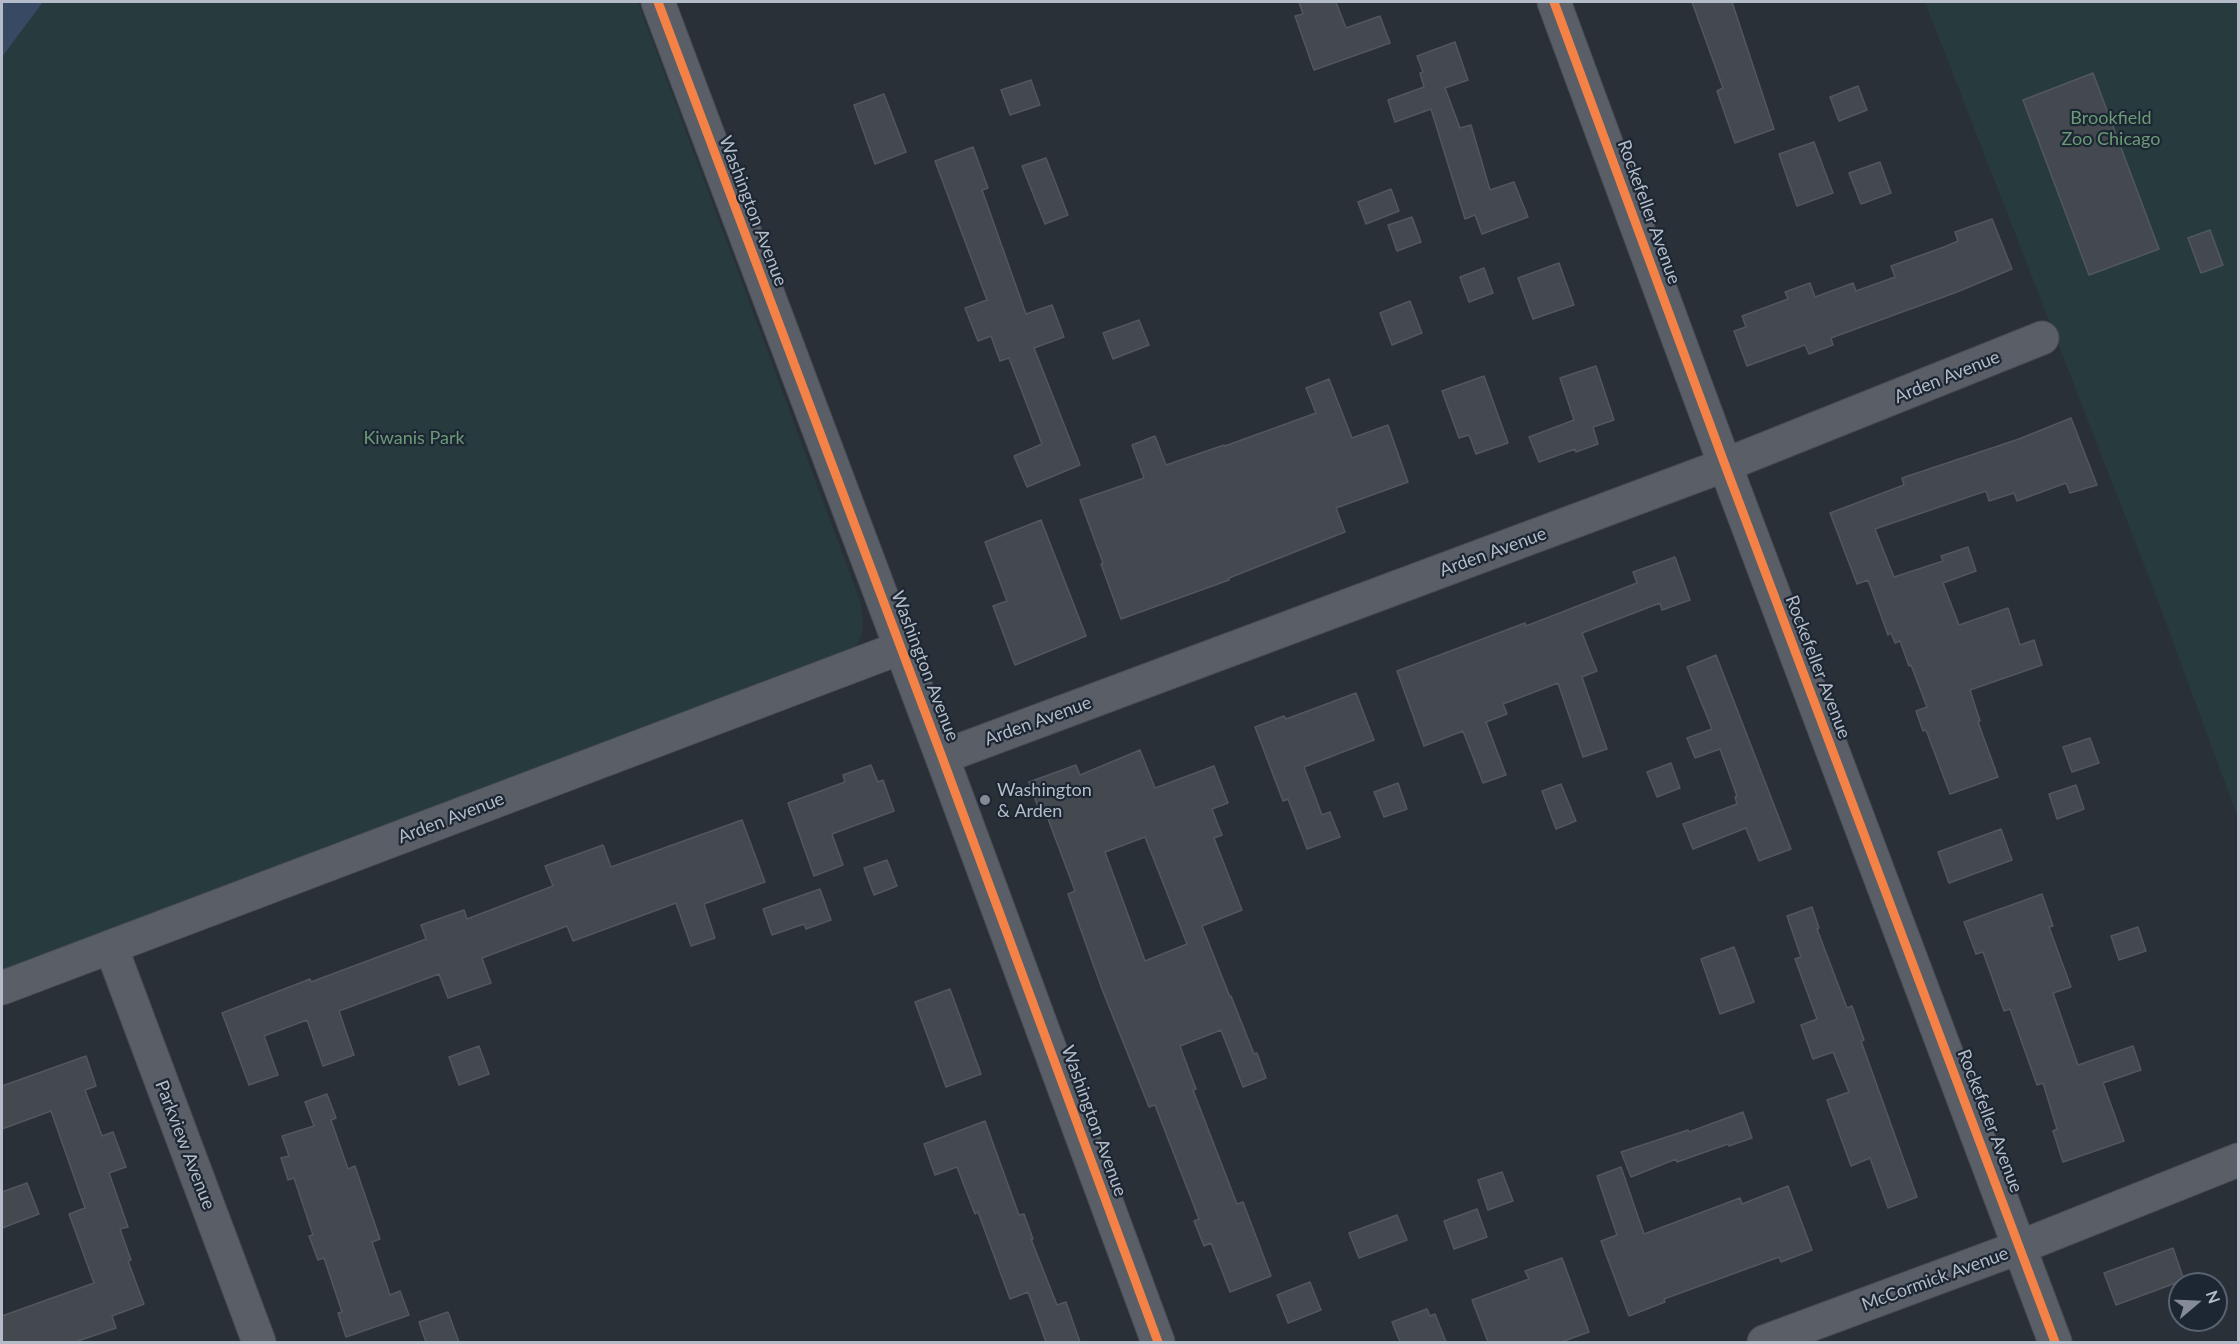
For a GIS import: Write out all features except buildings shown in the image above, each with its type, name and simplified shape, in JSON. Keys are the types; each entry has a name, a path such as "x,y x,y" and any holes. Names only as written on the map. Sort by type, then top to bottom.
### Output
{"street":[{"name":"Washington Avenue","path":"658,2 942,757 1158,1342"},
{"name":"Rockefeller Avenue","path":"1554,2 1725,465 2055,1342"},
{"name":"Arden Avenue","path":"942,757 1725,465 2042,338"},
{"name":"Arden Avenue","path":"2,988 900,648"},
{"name":"Parkview Avenue","path":"111,947 259,1342"},
{"name":"McCormick Avenue","path":"1764,1342 2020,1247 2238,1161"}],"green space":[{"name":"Kiwanis Park","path":"43,2 638,2 860,601 863,625 856,647 2,974 2,57"},
{"name":"Brookfield Zoo Chicago","path":"1925,2 2238,2 2238,818 2152,585"}],"water":[{"path":"2,2 43,2 2,57"}],"cycle path":[{"path":"658,2 942,757 1158,1342"},
{"path":"1554,2 1725,465 2055,1342"}],"place":[{"name":"Washington & Arden","path":"985,800"}]}
